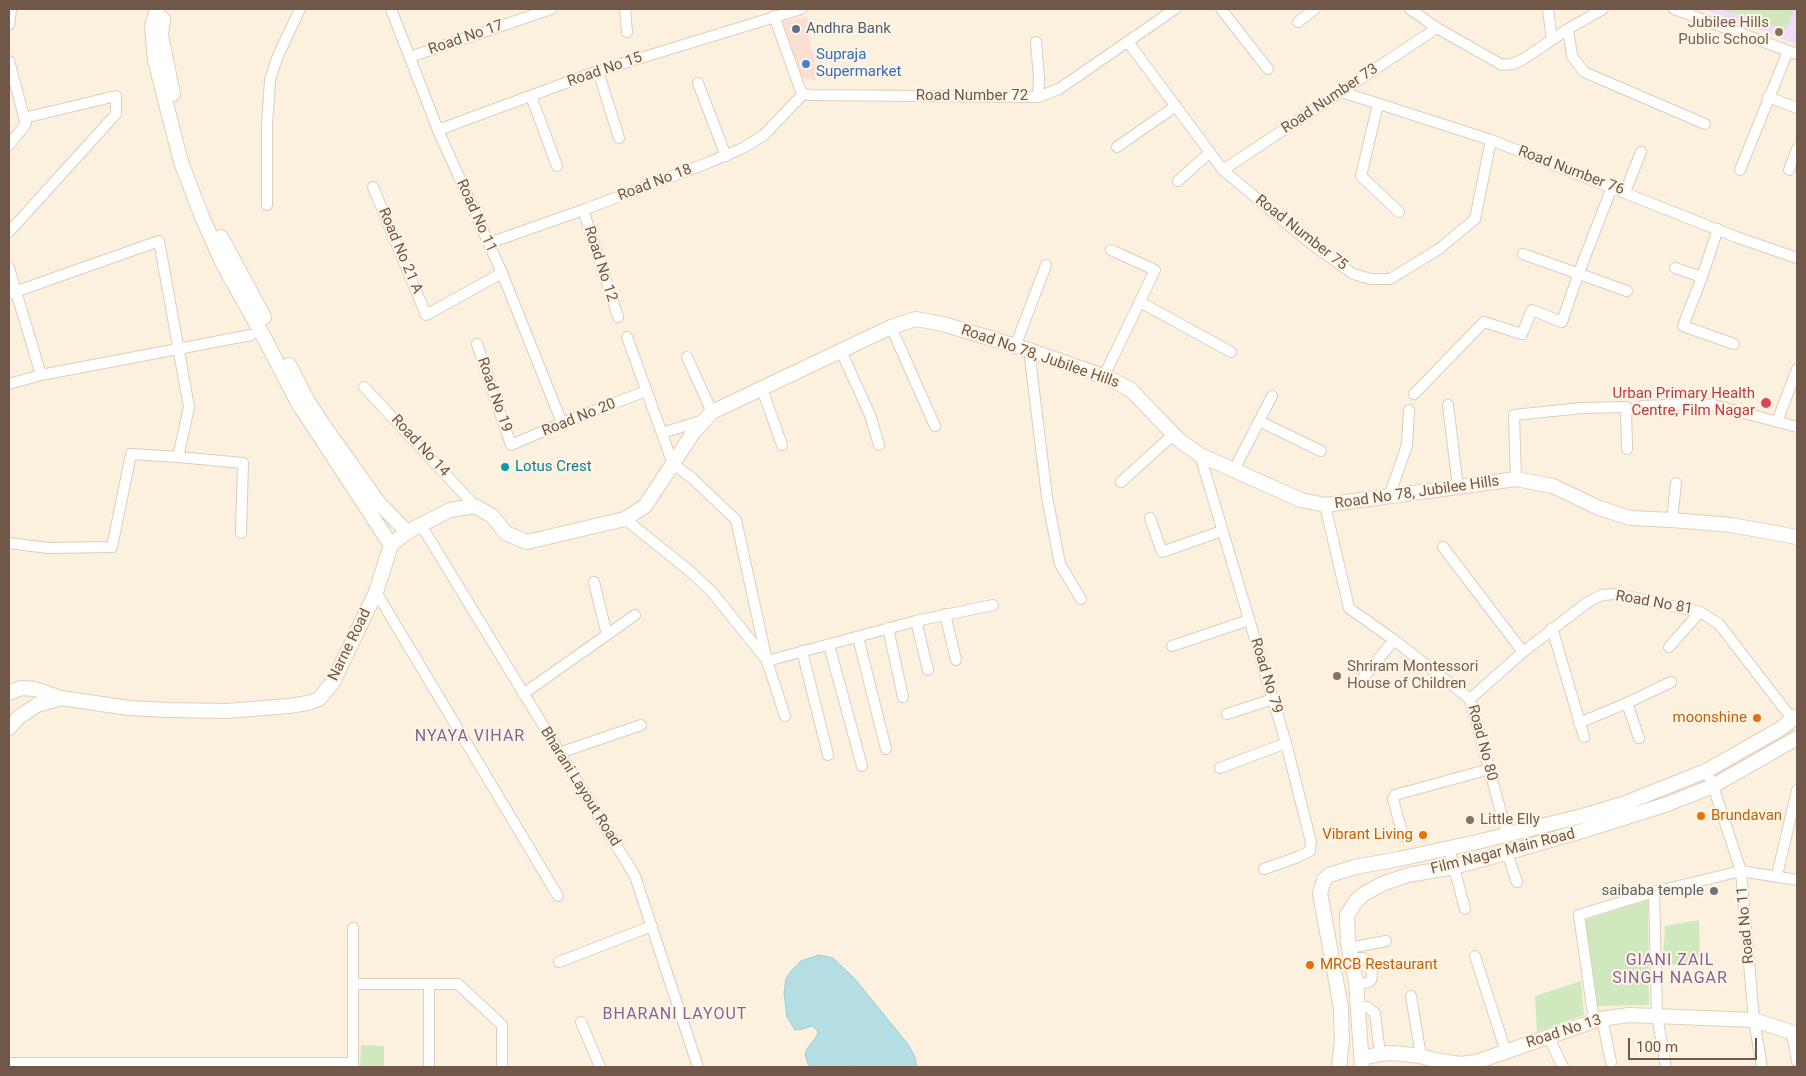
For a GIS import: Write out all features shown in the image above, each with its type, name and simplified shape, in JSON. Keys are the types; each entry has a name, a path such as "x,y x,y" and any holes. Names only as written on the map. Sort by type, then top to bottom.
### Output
{"main road":[{"path":"157,9 152,27 155,60 177,149 202,217 222,262 263,334 298,403 391,545 407,532 450,510 476,506"},
{"path":"167,9 163,19 162,35 180,125 199,187 219,233 307,400 378,502 407,532"},
{"name":"Road No 78, Jubilee Hills","path":"476,506 492,516 506,533 527,542 625,519 645,506 693,433 709,416 891,327 916,319 943,324 1029,350 1104,376 1131,390 1174,434 1200,454 1301,500 1325,505 1516,480 1553,486 1600,508 1630,518 1731,525 1797,537"},
{"name":"Narne Road","path":"9,693 21,688 35,689 61,698 129,708 168,710 227,711 308,703 319,699 333,682 376,592 391,545"},
{"name":"Narne Road","path":"9,728 19,717 38,705 61,698"},
{"name":"Film Nagar Main Road","path":"1340,1067 1342,1041 1341,1008 1320,893 1324,880 1337,871 1449,849 1623,804 1706,771 1746,749 1795,718"},
{"name":"Film Nagar Main Road","path":"1362,1062 1356,985 1347,915 1356,901 1364,894 1382,884 1408,875 1454,867 1629,817 1713,786 1797,738"},
{"name":"Road No 13","path":"1362,1062 1380,1054 1421,1056 1440,1064 1487,1063 1506,1052 1598,1019 1629,1015 1754,1020 1795,1034"}],"street":[{"path":"9,25 11,9"},
{"path":"267,205 267,125 270,80 276,58 300,9"},
{"name":"Road No 11","path":"391,9 438,130 502,273 562,423"},
{"name":"Road No 17","path":"410,58 550,9"},
{"path":"625,9 627,32"},
{"name":"Road No 15","path":"438,130 598,72 801,9"},
{"name":"Road Number 72","path":"803,94 1038,97 1059,90 1175,9"},
{"path":"1221,9 1268,69"},
{"path":"1298,22 1315,9"},
{"path":"1410,9 1438,28 1502,65 1522,60 1568,29 1603,9"},
{"path":"1548,9 1552,40"},
{"path":"1674,9 1793,52 1768,97 1740,170"},
{"path":"774,16 803,94"},
{"name":"Road Number 73","path":"1223,170 1438,28"},
{"path":"1568,29 1572,56 1584,72 1705,124"},
{"path":"1036,42 1039,78 1038,97"},
{"name":"Road Number 75","path":"1128,42 1223,170 1310,243 1352,274 1371,279 1390,279 1439,249 1475,219 1491,140"},
{"path":"9,60 26,124 9,145"},
{"path":"598,72 619,138"},
{"path":"698,82 726,156"},
{"name":"Road Number 76","path":"1342,92 1491,140 1766,248 1797,258"},
{"name":"Road No 18","path":"489,243 583,210 743,148 764,135 803,94"},
{"path":"9,232 116,114 116,96 24,118"},
{"path":"530,96 558,166"},
{"path":"1768,97 1797,108"},
{"path":"1378,104 1361,176 1399,212"},
{"path":"1117,147 1176,106"},
{"path":"1789,170 1797,149"},
{"path":"1178,181 1210,152"},
{"path":"1625,192 1641,152"},
{"path":"1414,394 1484,322 1522,334 1532,310 1562,322 1612,187"},
{"name":"Road No 21 A","path":"373,188 426,315 502,273"},
{"name":"Road No 12","path":"583,210 618,317"},
{"path":"1718,229 1702,278 1683,326 1734,344"},
{"path":"12,292 159,241 189,406 178,457"},
{"path":"1104,376 1155,270 1111,250"},
{"path":"1523,254 1627,291"},
{"path":"1015,347 1046,265"},
{"path":"9,268 12,292 41,375"},
{"path":"1675,268 1702,278"},
{"path":"1140,302 1231,352"},
{"path":"891,327 935,426"},
{"path":"9,384 41,375 250,335"},
{"path":"627,337 674,464 692,478 736,520 767,661 785,716"},
{"name":"Road No 19","path":"477,344 511,445"},
{"path":"1029,350 1047,497 1060,564 1081,599"},
{"path":"841,351 870,415 879,445"},
{"path":"662,433 709,416 687,356"},
{"path":"1777,422 1797,370"},
{"name":"Road No 14","path":"364,387 476,506"},
{"path":"762,389 782,445"},
{"name":"Road No 20","path":"511,445 646,391"},
{"path":"1234,470 1272,396"},
{"path":"1642,406 1714,405 1797,427"},
{"path":"1448,406 1458,487"},
{"path":"1516,480 1514,415 1582,408 1626,406 1627,449"},
{"path":"1389,497 1407,445 1409,410"},
{"path":"1259,421 1321,451"},
{"path":"1121,482 1174,434"},
{"path":"9,543 48,548 112,547 131,454 243,463 241,534"},
{"name":"Road No 79","path":"1200,454 1286,743 1311,842 1310,851 1264,869"},
{"path":"1672,520 1676,483"},
{"name":"Road No 80","path":"1325,505 1349,608 1470,698 1507,834"},
{"path":"1150,518 1162,552 1222,530"},
{"path":"625,519 692,573 712,592 767,661"},
{"name":"Bharani Layout Road","path":"421,525 635,876 698,1067"},
{"path":"1443,547 1523,652"},
{"path":"594,582 607,635"},
{"path":"376,592 558,896"},
{"name":"Road No 81","path":"1470,698 1552,628 1588,602 1602,595 1617,594 1700,612 1719,624 1795,718"},
{"path":"767,661 916,621 993,605"},
{"path":"1669,647 1700,612"},
{"path":"945,614 956,660"},
{"path":"524,694 634,615"},
{"path":"1172,646 1249,620"},
{"path":"916,621 928,670"},
{"path":"888,628 903,697"},
{"path":"1552,628 1584,737"},
{"path":"858,636 886,748"},
{"path":"1363,678 1394,640"},
{"path":"828,645 862,766"},
{"path":"802,651 828,756"},
{"path":"1579,723 1671,682"},
{"path":"1227,714 1273,699"},
{"path":"1627,703 1639,738"},
{"path":"559,753 641,725"},
{"path":"1220,768 1286,743"},
{"path":"1403,836 1393,799 1395,795 1490,769"},
{"name":"Road No 11","path":"1706,771 1713,786 1741,870 1754,1020 1762,1067"},
{"path":"1777,875 1797,790"},
{"path":"1449,849 1465,909"},
{"path":"1507,852 1517,882"},
{"path":"1612,1062 1598,1019 1579,916 1654,892 1741,870 1797,880"},
{"path":"1654,892 1657,1016 1666,1067"},
{"path":"559,962 652,926"},
{"path":"9,1064 353,1065 353,928"},
{"path":"1351,953 1386,941"},
{"path":"1475,956 1506,1052"},
{"path":"353,984 458,984 502,1025 502,1067"},
{"path":"428,984 429,1067"},
{"path":"1411,996 1421,1056"},
{"path":"1358,1006 1367,1007 1375,1013 1380,1054"},
{"path":"581,1022 600,1067"},
{"path":"1795,1034 1797,1061"},
{"path":"1548,1036 1563,1067"}],"shaded area":[{"name":"Jubilee Hills Public School","path":"1702,9 1797,9 1797,44 1791,42"},
{"path":"807,17 811,50 814,51 815,80 801,78 782,21"}],"green space":[{"path":"1722,9 1794,9 1786,30"},
{"path":"1648,900 1649,1005 1596,1006 1581,921"},
{"path":"1699,920 1700,966 1663,964 1665,926"},
{"path":"1581,981 1584,1015 1537,1032 1535,996"},
{"path":"361,1045 384,1046 384,1066 360,1066"}],"water":[{"path":"819,955 833,958 855,979 907,1043 915,1057 917,1067 809,1067 805,1054 818,1033 817,1030 812,1026 795,1030 787,1017 784,993 786,979 791,971 801,961"}],"place":[{"name":"Andhra Bank","path":"796,29"},
{"name":"Jubilee Hills Public School","path":"1779,32"},
{"name":"Supraja Supermarket","path":"806,64"},
{"name":"Urban Primary Health Centre, Film Nagar","path":"1766,403"},
{"name":"Lotus Crest","path":"505,467"},
{"name":"Shriram Montessori House of Children","path":"1337,676"},
{"name":"moonshine","path":"1757,718"},
{"name":"Brundavan","path":"1701,816"},
{"name":"Little Elly","path":"1470,820"},
{"name":"Vibrant Living","path":"1423,835"},
{"name":"saibaba temple","path":"1714,891"},
{"name":"MRCB Restaurant","path":"1310,965"}],"district":[{"name":"NYAYA VIHAR","path":"470,737"},
{"name":"GIANI ZAIL SINGH NAGAR","path":"1670,970"},
{"name":"BHARANI LAYOUT","path":"675,1015"}]}
